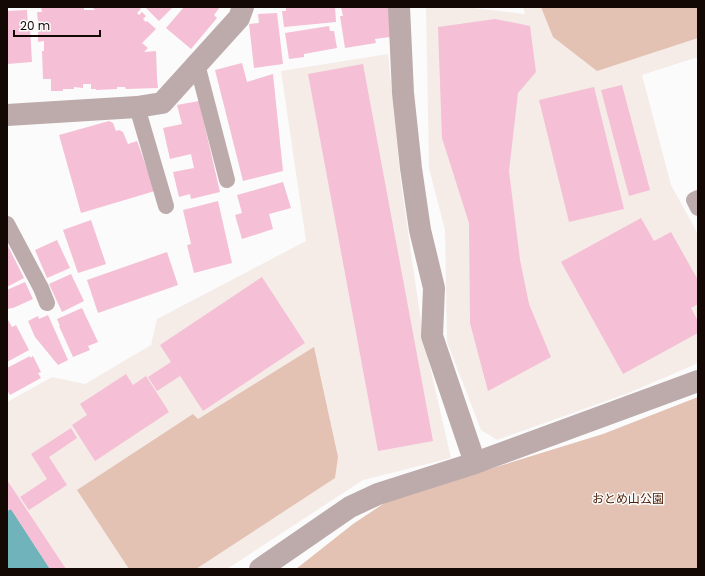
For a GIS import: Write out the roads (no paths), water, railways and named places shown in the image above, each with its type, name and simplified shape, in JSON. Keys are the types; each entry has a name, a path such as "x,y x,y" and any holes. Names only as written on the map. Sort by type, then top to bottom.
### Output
{"street":[{"path":"7,115 137,107 162,103 239,18 243,7"},
{"path":"399,7 403,93 411,168 420,230 434,288 432,336 475,462"},
{"path":"260,569 350,507 378,494 475,462 698,381"}],"lane":[{"path":"197,64 227,180"},
{"path":"137,107 166,206"},
{"path":"698,198 694,200 698,208"},
{"path":"7,224 41,288 47,303"}],"water":[{"path":"11,509 50,569 9,569 7,567 7,511"}],"park label":[{"name":"おとめ山公園","path":"628,499"}]}
